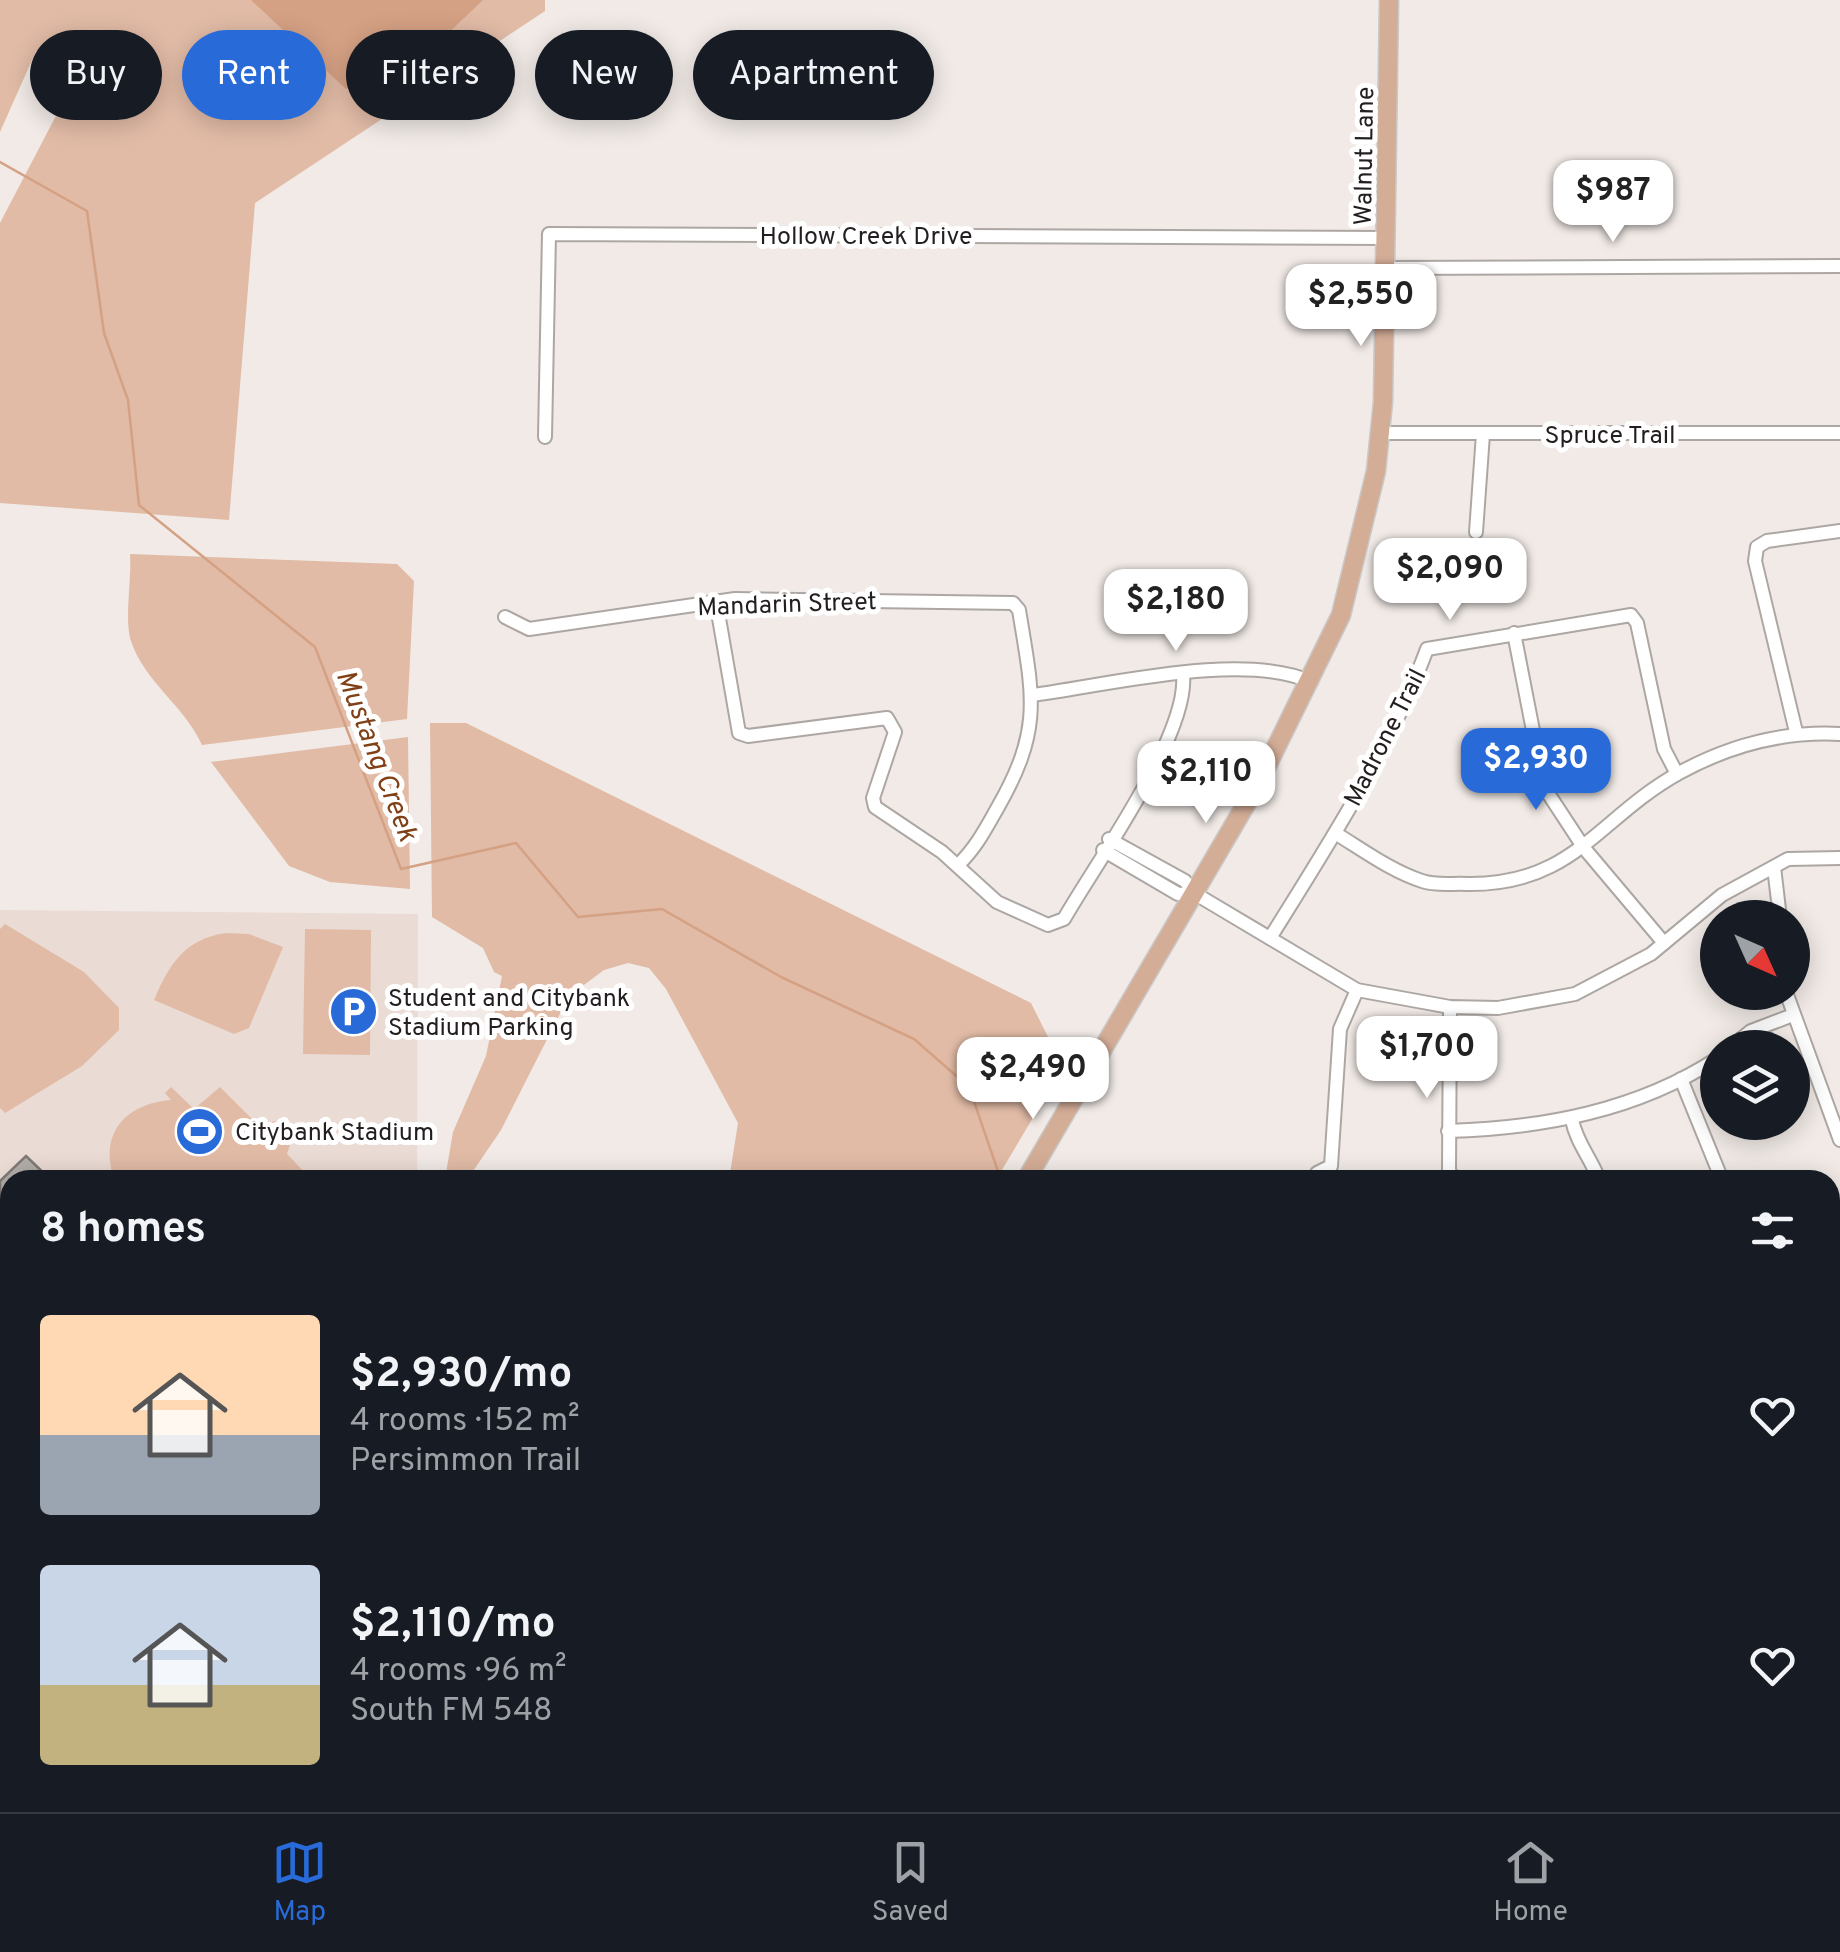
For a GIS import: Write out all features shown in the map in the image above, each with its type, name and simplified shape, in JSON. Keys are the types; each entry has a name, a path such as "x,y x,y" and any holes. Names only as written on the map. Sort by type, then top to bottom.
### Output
{"main road":[{"name":"Walnut Lane","path":"1032,1170 1194,893 1311,682 1346,598 1381,433 1389,0"}],"street":[{"name":"Hollow Creek Drive","path":"545,437 549,234 1387,238"},
{"path":"1386,268 1840,266"},
{"name":"Spruce Trail","path":"1381,433 1840,433"},
{"path":"1476,532 1483,434"},
{"path":"1796,732 1755,562 1757,547 1767,541 1840,531"},
{"path":"716,601 739,733 748,736 882,717 891,722 895,732 890,755 872,803 958,865 996,902 1054,926 1064,919 1175,726 1183,701 1183,675"},
{"name":"Mandarin Street","path":"505,618 529,628 716,601 1013,603 1019,610 1033,695"},
{"name":"Madrone Trail","path":"1270,938 1335,833 1409,696 1427,649 1631,615 1638,623 1664,749 1677,774"},
{"path":"1514,633 1544,788 1584,848 1664,943"},
{"path":"958,865 978,843 1016,776 1027,748 1033,695 1270,668 1311,682"},
{"path":"1335,833 1426,883 1494,884 1529,878 1584,848 1677,774 1741,746 1796,732 1840,734"},
{"path":"1106,844 1185,881 1194,893 1357,990 1450,1008 1498,1008 1575,994 1664,943 1722,895 1774,867 1816,855 1840,858"},
{"path":"1774,867 1781,900"},
{"path":"1323,1170 1330,1166 1340,1029 1357,990"},
{"path":"1449,1170 1450,1008"},
{"path":"1791,1010 1840,1140"},
{"path":"1754,1030 1792,1015"},
{"path":"1448,1130 1572,1120 1700,1068"},
{"path":"1681,1078 1718,1170"},
{"path":"1572,1120 1578,1147 1595,1170"}],"shaded area":[{"path":"0,0 545,0 545,11 515,31 346,30 346,120 380,120 255,203 229,520 0,503 0,223 54,120 162,120 162,30 30,30 30,64 0,132"},
{"path":"251,0 483,0 451,30 346,30 346,89 326,70 326,30 283,30"},
{"path":"130,554 397,564 414,581 407,719 202,745 145,669 131,641"},
{"path":"430,723 466,723 1031,1003 1063,1067 1002,1170 731,1170 738,1123 666,989 649,968 628,963 604,970 569,996 501,1130 474,1170 447,1170 453,1132 486,1056 502,976 494,972 483,948 432,917"},
{"path":"408,737 410,889 330,882 289,866 211,762"},
{"path":"0,910 418,914 417,1170 0,1170"},
{"path":"5,924 84,972 119,1008 119,1030 82,1066 5,1113 0,1108 0,929"},
{"path":"305,929 371,930 370,1055 303,1054"},
{"path":"226,933 249,934 283,947 249,1028 234,1034 154,1000 180,955 200,941"},
{"name":"Citybank Stadium","path":"171,1087 194,1109 220,1087 259,1126 275,1121 292,1139 287,1154 302,1170 112,1170 110,1149 119,1124 140,1108 171,1100 165,1093"}],"building":[{"path":"26,1156 41,1170 11,1170"}],"waterway":[{"name":"Mustang Creek","path":"0,162 87,211 104,333 128,400 139,505 315,647 401,869 516,843 578,917 662,909 781,977 914,1039 969,1087 998,1170"}],"place":[{"name":"Student and Citybank Stadium Parking","path":"353,1011"},
{"name":"Citybank Stadium","path":"200,1131"}]}
